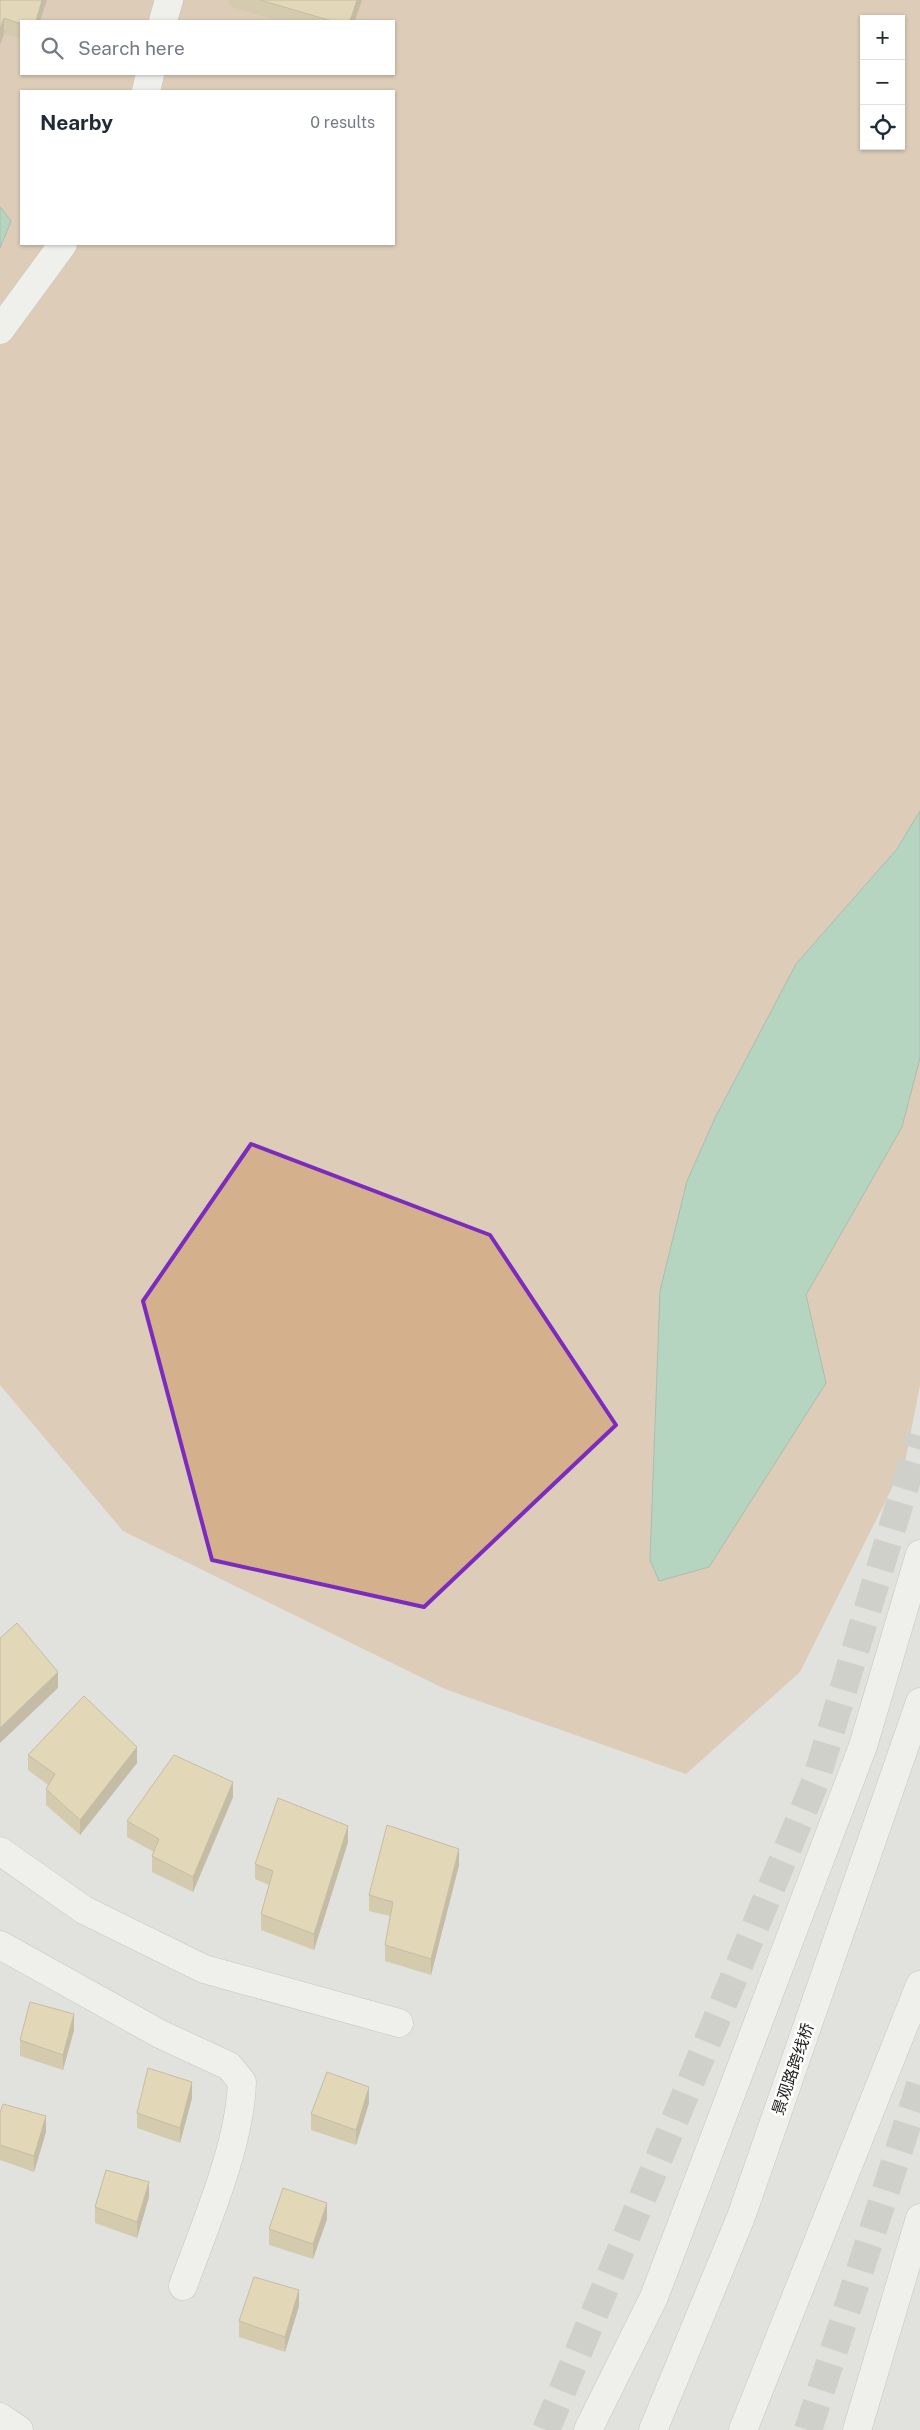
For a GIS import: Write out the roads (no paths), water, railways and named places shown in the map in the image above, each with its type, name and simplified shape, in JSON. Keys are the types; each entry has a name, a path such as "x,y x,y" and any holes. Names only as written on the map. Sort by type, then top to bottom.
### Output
{"main road":[{"path":"163,20 169,0"},
{"path":"146,90 150,75"},
{"path":"0,330 62,245"},
{"path":"588,2430 654,2297 856,1765 920,1554"},
{"name":"景观路跨线桥","path":"653,2430 741,2217 920,1702"},
{"path":"0,1851 84,1910 204,1969 399,2023"},
{"path":"0,1945 160,2034 229,2066 242,2082 241,2106 219,2186 183,2286"},
{"path":"744,2430 920,1985"},
{"path":"857,2430 920,2218"},
{"path":"568,2430 606,2394"},
{"path":"0,2417 19,2430"}],"tunnel":[{"path":"546,2430 816,1780 920,1436"},
{"path":"808,2430 920,2085"}]}
